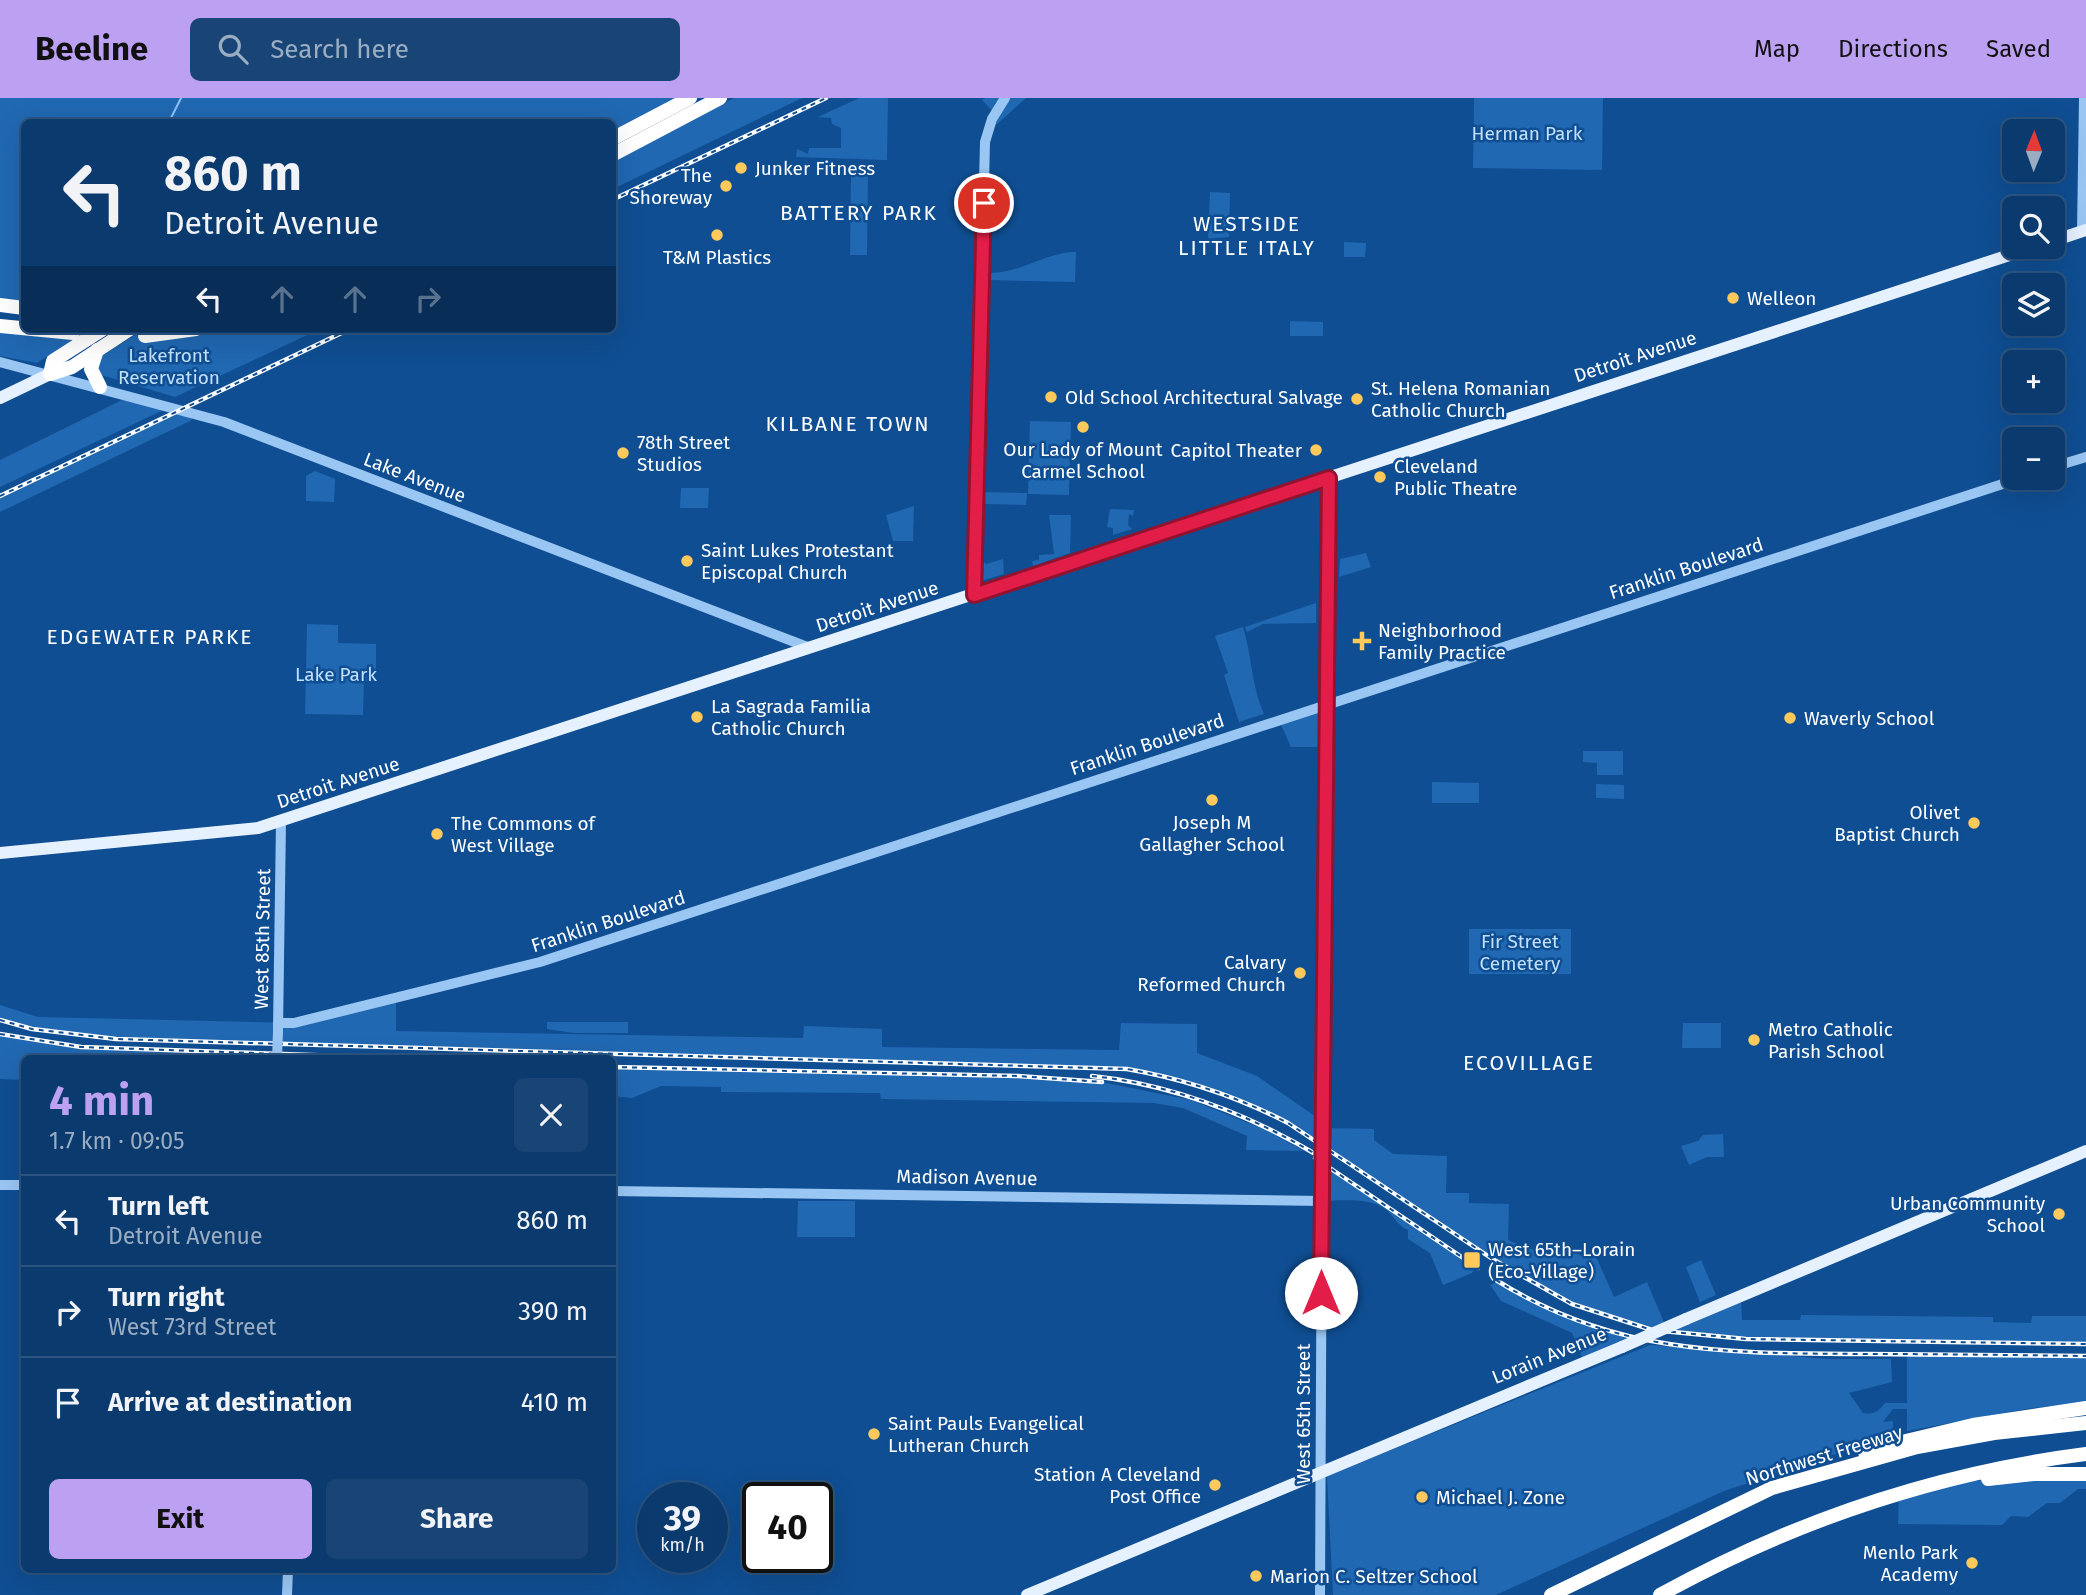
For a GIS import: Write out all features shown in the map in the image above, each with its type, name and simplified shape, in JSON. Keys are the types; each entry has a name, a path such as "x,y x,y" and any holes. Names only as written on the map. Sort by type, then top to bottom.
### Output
{"highway":[{"path":"616,137 690,98"},
{"path":"616,153 720,98"},
{"path":"0,304 21,308"},
{"path":"0,326 21,328"},
{"path":"64,333 73,334"},
{"path":"50,374 54,361 97,333"},
{"path":"50,374 72,367 124,333"},
{"path":"145,336 167,333"},
{"path":"97,350 91,369 100,387"},
{"path":"1918,1442 2011,1418 2086,1408"},
{"name":"Northwest Freeway","path":"1552,1595 1772,1488 1882,1450 1918,1442 2086,1423"},
{"path":"1660,1595 1751,1548 1876,1501 2008,1466 2086,1454"},
{"path":"1925,1487 2017,1475 2086,1475"}],"main road":[{"path":"2065,237 2084,231"},
{"name":"Detroit Avenue","path":"0,853 221,834 281,821 2002,257"},
{"path":"0,398 50,374"},
{"name":"Lorain Avenue","path":"1027,1595 2086,1151"}],"street":[{"path":"974,595 985,142 994,113 1005,98"},
{"path":"2084,98 2084,231"},
{"name":"Lake Avenue","path":"0,362 224,422 810,648"},
{"path":"2065,463 2086,457"},
{"name":"West 65th Street","path":"1320,1595 1329,478"},
{"name":"Franklin Boulevard","path":"278,1027 540,962 2002,484"},
{"name":"West 85th Street","path":"277,1055 281,821"},
{"path":"0,1185 21,1185"},
{"name":"Madison Avenue","path":"616,1191 1322,1201"},
{"path":"287,1595 288,1573"}],"green space":[{"path":"0,98 678,98 616,130 616,119 21,119 21,304 0,301"},
{"path":"734,98 802,98 616,188 616,159"},
{"path":"859,98 888,98 887,160 796,157 797,149 808,154 809,148 841,148 841,128 832,124 831,118 818,117"},
{"path":"1026,98 997,124 989,125 994,113 982,100"},
{"name":"Herman Park","path":"1474,98 1603,98 1602,170 1473,168"},
{"path":"851,175 868,175 867,255 850,255"},
{"path":"1210,192 1230,193 1229,237 1208,239"},
{"path":"1344,242 1366,243 1365,257 1344,257"},
{"path":"1076,252 1075,282 988,280 988,273 1011,270 1054,255"},
{"path":"1290,321 1323,322 1323,336 1290,336"},
{"name":"Lakefront Reservation","path":"0,330 21,330 21,333 85,333 37,363 0,356"},
{"name":"Lakefront Reservation","path":"138,333 311,333 175,397 98,374 99,358"},
{"path":"122,400 172,406 0,487 0,460"},
{"path":"183,409 198,414 190,421 0,512 0,496"},
{"path":"1030,421 1071,422 1069,495 1028,494"},
{"path":"315,471 335,479 334,502 306,501 306,476"},
{"path":"681,488 709,488 708,508 680,508"},
{"path":"984,492 1027,493 1026,505 984,504"},
{"path":"914,506 913,541 893,541 886,515"},
{"path":"1110,509 1134,510 1133,516 1129,514 1128,525 1132,529 1113,535 1113,528 1107,527"},
{"path":"1049,515 1071,515 1070,553 1033,566 1032,561 1039,560 1039,555 1054,554"},
{"path":"1366,553 1371,567 1339,577 1340,559"},
{"path":"1003,559 1004,574 981,581 982,560 986,564"},
{"path":"1316,603 1316,623 1263,624 1247,632 1245,627"},
{"name":"Lake Park","path":"307,624 338,625 338,643 376,644 376,682 364,682 363,715 305,714"},
{"path":"1243,627 1256,692 1264,714 1239,722 1224,675 1228,673 1215,636"},
{"path":"1326,704 1326,747 1291,747 1279,720"},
{"path":"1583,751 1623,751 1623,775 1597,775 1597,763 1583,762"},
{"path":"1432,782 1479,783 1479,803 1432,803"},
{"path":"1596,784 1624,785 1624,799 1596,798"},
{"name":"Fir Street Cemetery","path":"1469,929 1571,929 1571,974 1469,974"},
{"path":"396,998 396,1031 803,1038 804,1026 882,1029 882,1047 1119,1050 1121,1023 1197,1024 1197,1053 1257,1076 1322,1121 1322,1128 1374,1129 1374,1140 1393,1154 1447,1156 1446,1193 1469,1193 1469,1203 1509,1204 1508,1240 1528,1249 1572,1251 1582,1256 1594,1252 1614,1297 1647,1282 1666,1327 1741,1296 1742,1320 1800,1320 1801,1315 1993,1317 1993,1322 2031,1323 2032,1316 2086,1316 2086,1344 1746,1339 1652,1330 1572,1304 1494,1260 1288,1123 1210,1090 1127,1069 116,1039 32,1029 0,1020 0,1005 38,1017 294,1023"},
{"path":"547,1022 628,1022 628,1033 574,1033 547,1029"},
{"path":"1683,1023 1721,1023 1721,1048 1682,1048"},
{"path":"0,1034 81,1047 277,1055 21,1055 21,1080 0,1079"},
{"path":"616,1067 1092,1080 1191,1100 1266,1130 1304,1151 1246,1150 1247,1136 1183,1108 1154,1103 881,1099 880,1093 721,1092 721,1087 661,1086 632,1098 616,1096"},
{"path":"1723,1134 1724,1157 1707,1157 1689,1165 1681,1146 1698,1141 1703,1135"},
{"path":"1322,1162 1476,1267 1472,1273 1443,1285 1430,1253 1408,1239 1408,1230 1384,1208 1361,1201 1322,1201"},
{"path":"798,1201 855,1201 855,1237 797,1237"},
{"path":"1701,1260 1716,1295 1700,1302 1686,1267"},
{"path":"1499,1281 1576,1320 1638,1339 1584,1362 1572,1333 1501,1301 1490,1285"},
{"path":"1650,1345 1829,1359 1891,1359 1892,1382 1849,1393 1863,1413 1876,1412 1885,1403 1907,1403 1907,1354 2086,1356 2086,1402 2026,1409 1907,1431 1907,1409 1893,1409 1883,1422 1893,1421 1893,1435 1724,1491 1496,1595 1333,1595 1327,1476"},
{"path":"2086,1474 2086,1489 2078,1489 2060,1503 2047,1503 2028,1517 2011,1516 2002,1525 1898,1524 1899,1494 1993,1478"}],"waterway":[{"path":"170,119 181,98"}],"railway":[{"path":"616,198 826,98"},
{"path":"0,496 342,333"},
{"path":"0,1020 32,1029 116,1039 1127,1069 1210,1090 1288,1123 1494,1260 1572,1304 1652,1330 1746,1339 2086,1344"},
{"path":"0,1034 81,1047 310,1055"},
{"path":"616,1067 1018,1076 1102,1082"},
{"path":"1092,1076 1123,1080 1212,1104 1269,1129 1324,1159"},
{"path":"1315,1158 1478,1268"},
{"path":"1496,1280 1541,1305 1586,1323 1631,1337 1676,1345 1769,1353 2086,1356"}],"place":[{"name":"Junker Fitness","path":"741,168"},
{"name":"The Shoreway","path":"726,186"},
{"name":"T&M Plastics","path":"717,235"},
{"name":"Welleon","path":"1733,298"},
{"name":"Old School Architectural Salvage","path":"1051,397"},
{"name":"St. Helena Romanian Catholic Church","path":"1357,399"},
{"name":"Our Lady of Mount Carmel School","path":"1083,427"},
{"name":"Capitol Theater","path":"1316,450"},
{"name":"78th Street Studios","path":"623,453"},
{"name":"Cleveland Public Theatre","path":"1380,477"},
{"name":"Saint Lukes Protestant Episcopal Church","path":"687,561"},
{"name":"Neighborhood Family Practice","path":"1362,641"},
{"name":"La Sagrada Familia Catholic Church","path":"697,717"},
{"name":"Waverly School","path":"1790,718"},
{"name":"Joseph M Gallagher School","path":"1212,800"},
{"name":"Olivet Baptist Church","path":"1974,823"},
{"name":"The Commons of West Village","path":"437,834"},
{"name":"Calvary Reformed Church","path":"1300,973"},
{"name":"Metro Catholic Parish School","path":"1754,1040"},
{"name":"Urban Community School","path":"2059,1214"},
{"name":"West 65th–Lorain (Eco-Village)","path":"1472,1260"},
{"name":"Saint Pauls Evangelical Lutheran Church","path":"874,1434"},
{"name":"Station A Cleveland Post Office","path":"1215,1485"},
{"name":"Michael J. Zone","path":"1422,1497"},
{"name":"Menlo Park Academy","path":"1972,1563"},
{"name":"Marion C. Seltzer School","path":"1256,1576"}],"district":[{"name":"BATTERY PARK","path":"859,213"},
{"name":"WESTSIDE LITTLE ITALY","path":"1247,236"},
{"name":"KILBANE TOWN","path":"848,424"},
{"name":"EDGEWATER PARKE","path":"150,637"},
{"name":"ECOVILLAGE","path":"1529,1063"}],"route":[{"path":"984,203 974,595 1329,478 1321,1293"}]}
